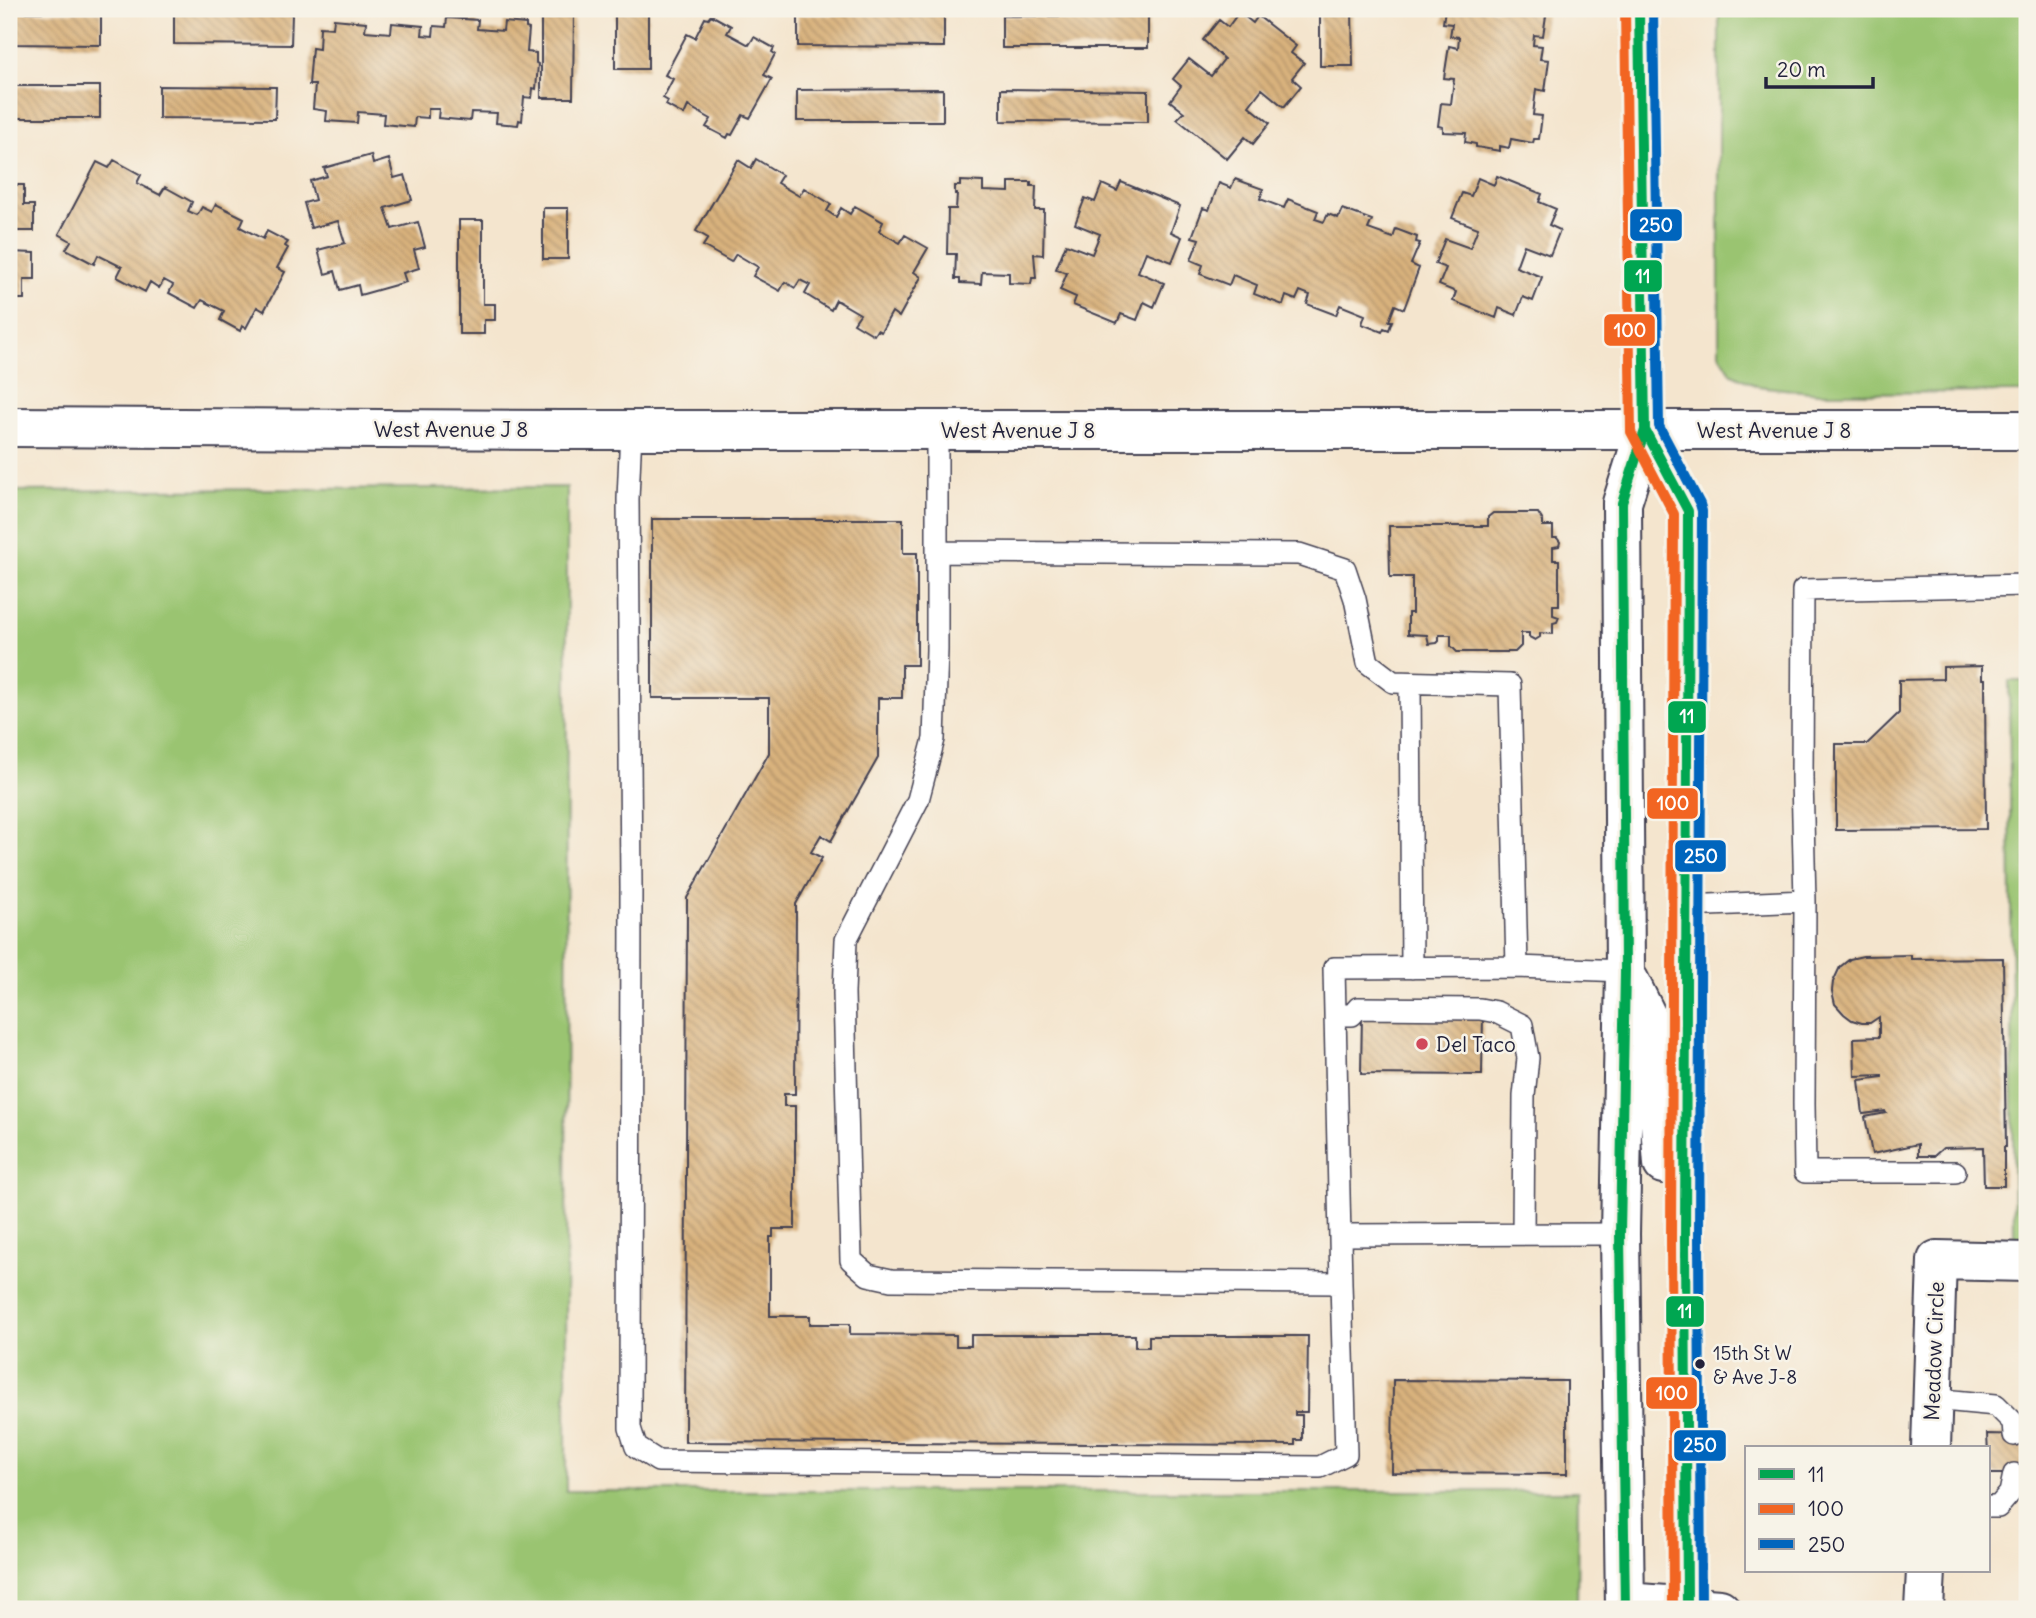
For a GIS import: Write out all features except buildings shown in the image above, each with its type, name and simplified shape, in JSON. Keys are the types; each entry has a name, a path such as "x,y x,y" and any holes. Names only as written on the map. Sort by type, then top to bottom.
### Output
{"street":[{"path":"1639,9 1645,430 1622,503 1625,971 1620,1234 1625,1606 1698,1609 1685,1244 1688,512 1645,430"},
{"name":"West Avenue J 8","path":"9,427 2027,430"},
{"path":"1625,971 1659,1041 1659,1111 1667,1231 1685,1244"},
{"name":"Meadow Circle","path":"1931,1446 1937,1260 2027,1262"},
{"path":"1924,1609 1926,1572"}],"lane":[{"path":"631,430 628,499 631,886 630,1428 636,1447 658,1461 1320,1467 1346,1454 1334,968 1517,967 1625,971"},
{"path":"937,430 937,650 934,739 918,800 846,940 844,993 851,1260 868,1275 891,1280 1341,1283"},
{"path":"937,552 1299,554 1345,569 1355,599 1368,663 1393,682 1510,685 1517,967"},
{"path":"1955,1172 1805,1172 1803,590 2027,585"},
{"path":"1410,683 1412,968"},
{"path":"1686,906 1805,901"},
{"path":"1335,1016 1352,1015 1358,1008 1480,1009 1496,1012 1522,1025 1528,1058 1522,1132 1522,1234"},
{"path":"1341,1235 1620,1234"},
{"path":"1932,1399 1996,1405 2013,1422 2014,1435"},
{"path":"1990,1507 1998,1507 2010,1493 2014,1474"}],"green space":[{"path":"1719,9 2027,9 2027,392 1819,393 1757,386 1732,374 1719,353"},
{"path":"567,487 566,1491 1578,1491 1577,1609 9,1609 9,491"},
{"path":"2009,681 2027,681 2027,1240 2014,1240"}],"transit line":[{"name":"100","path":"1625,9 1631,432 1674,514 1671,1239 1673,1609"},
{"name":"11","path":"1625,1609 1620,1234 1625,971 1622,503 1645,430 1639,9"},
{"name":"250","path":"1653,9 1659,426 1702,511 1699,1239 1701,1609"},
{"name":"11","path":"1645,430 1688,511 1685,1239 1687,1609"}],"place":[{"name":"Del Taco","path":"1422,1044"},
{"name":"15th St W & Ave J-8","path":"1700,1364"}]}
